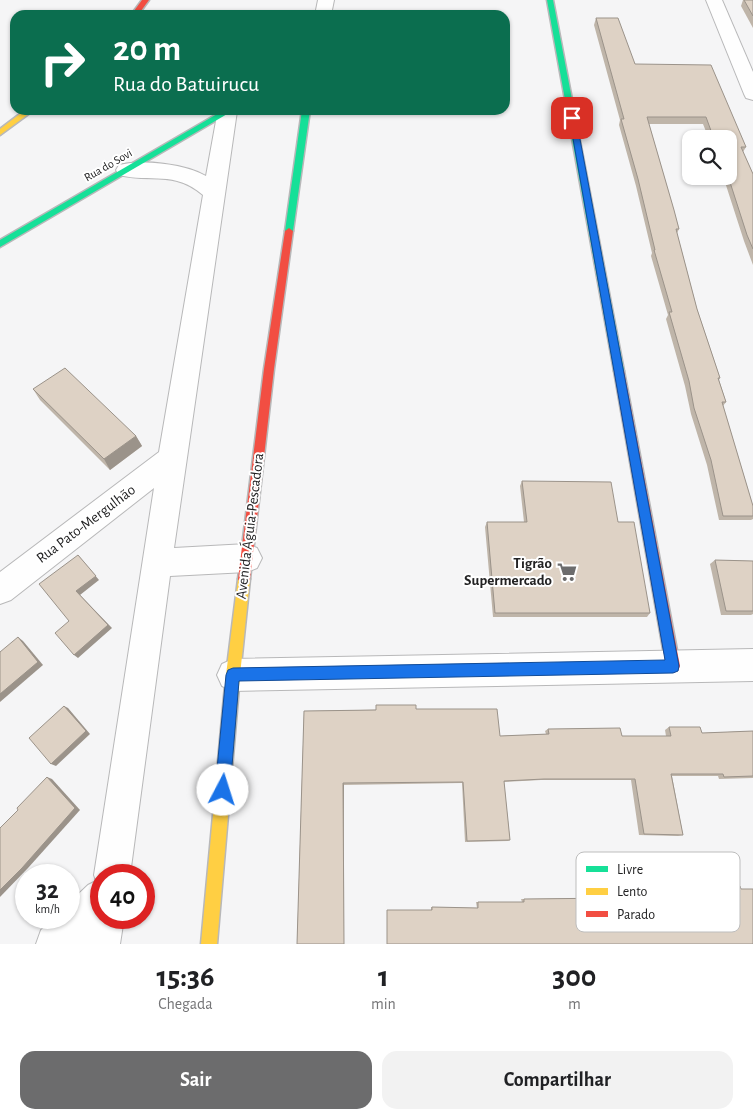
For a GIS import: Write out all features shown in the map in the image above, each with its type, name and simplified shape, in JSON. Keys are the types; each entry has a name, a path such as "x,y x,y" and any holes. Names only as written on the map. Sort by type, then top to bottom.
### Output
{"street":[{"path":"138,10 146,0"},
{"path":"550,0 673,666"},
{"path":"714,0 753,94"},
{"path":"0,133 23,115"},
{"name":"Rua do Sovi","path":"0,244 222,115"},
{"path":"114,864 172,458 228,115"},
{"name":"Avenida Águia-Pescadora","path":"209,944 233,675 269,369 305,115"},
{"path":"126,170 172,172 196,179 214,193"},
{"name":"Rua Pato-Mergulhão","path":"0,590 172,458"},
{"path":"157,563 247,558"},
{"path":"233,675 753,665"},
{"path":"55,944 90,909"},
{"path":"101,944 103,929"}],"building":[{"path":"744,0 753,0 753,16"},
{"path":"596,18 618,18 635,64 711,65 746,147 741,147 753,174 753,249 731,185 737,185 737,130 711,130 706,117 647,117 679,229 676,229 697,309 720,378 718,378 726,402 722,402 753,506 753,516 723,516 711,460 694,408 689,381 669,312 672,312 654,250 638,179 621,119 624,119"},
{"path":"65,368 136,436 104,459 33,389"},
{"name":"Tigrão Supermercado","path":"522,481 611,482 618,522 634,522 650,613 495,613 487,522 527,522"},
{"path":"78,555 96,576 76,591 108,625 74,655 55,633 69,621 39,584"},
{"path":"715,560 753,561 753,611 726,611"},
{"path":"18,637 38,662 0,694 0,652"},
{"path":"376,705 416,705 416,709 497,709 500,736 549,734 548,729 620,728 622,736 671,736 669,727 700,727 702,733 753,731 753,776 724,777 723,774 671,774 683,835 644,834 635,779 504,781 510,840 467,841 463,782 343,783 344,944 297,944 304,711 376,710"},
{"path":"64,706 86,731 51,764 29,738"},
{"path":"47,777 75,808 26,864 15,864 15,875 0,890 0,828 18,810 17,808"},
{"path":"740,886 741,889 753,889 753,944 387,944 387,910 432,910 432,907 478,908 478,902 524,902 524,899 576,898 576,932 740,932"}],"traffic: fast":[{"path":"550,0 619,371"},
{"path":"0,244 221,115"},
{"path":"289,231 305,115"}],"traffic: slow":[{"path":"0,133 23,115"},
{"path":"209,944 233,675 244,579"}],"traffic: jam":[{"path":"138,10 146,0"},
{"path":"244,579 269,369 289,231"},
{"path":"619,371 673,666"}],"place":[{"name":"Tigrão Supermercado","path":"567,572"}],"route":[{"path":"223,790 233,675 673,666 572,118"}]}
